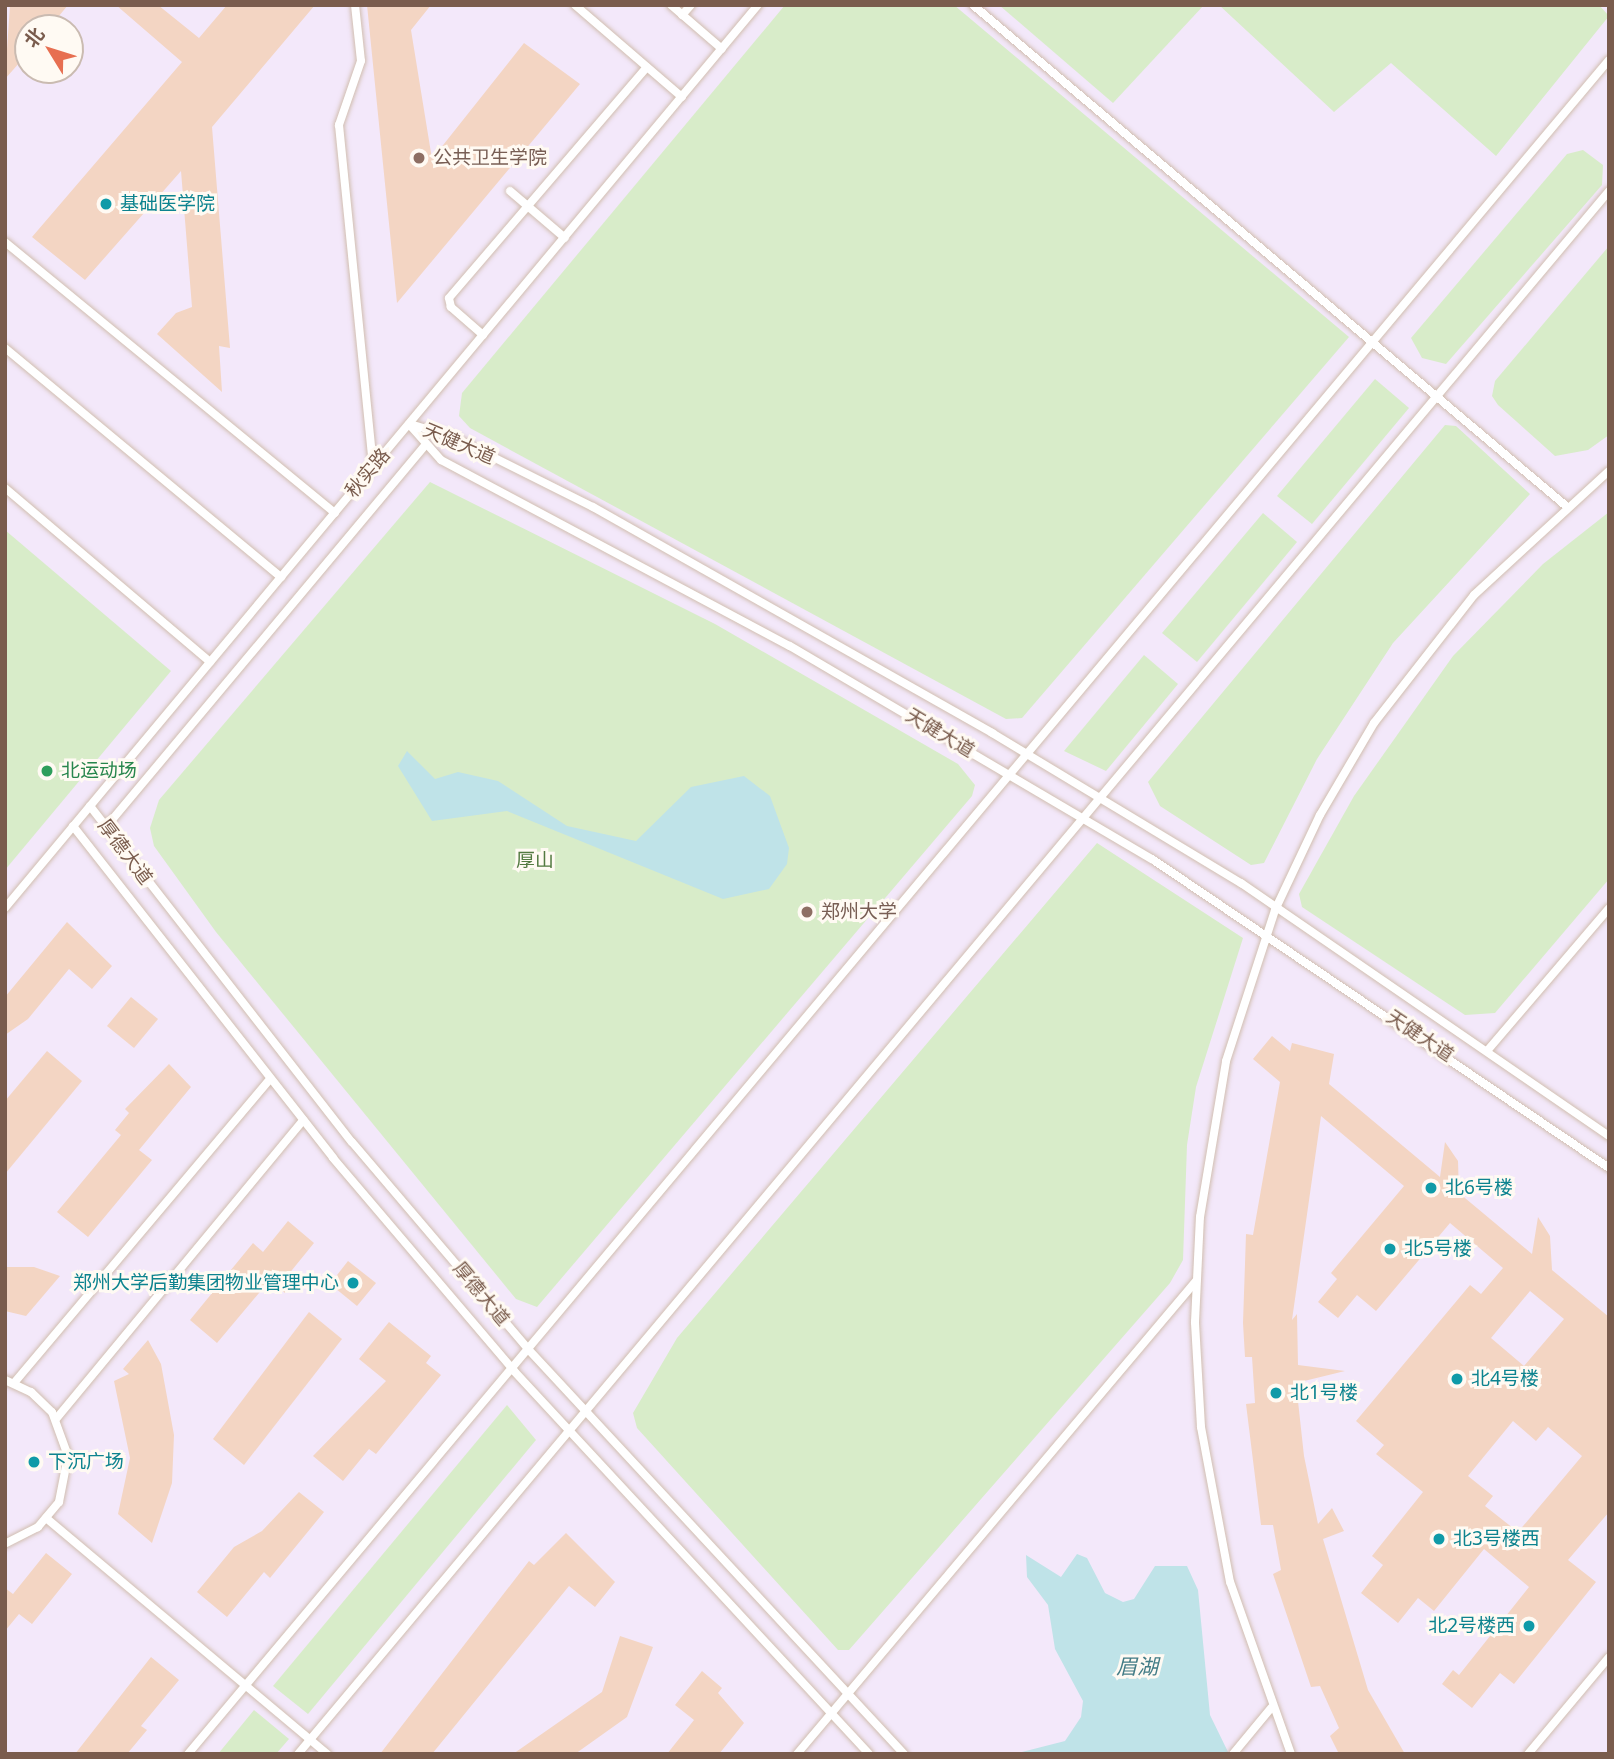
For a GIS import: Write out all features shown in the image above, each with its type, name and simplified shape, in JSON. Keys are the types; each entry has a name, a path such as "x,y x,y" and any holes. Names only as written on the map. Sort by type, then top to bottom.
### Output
{"lane":[{"path":"355,5 361,61 339,125 373,468"},
{"path":"575,5 682,97"},
{"path":"671,5 722,49"},
{"path":"682,15 691,5"},
{"name":"秋实路","path":"5,908 758,5"},
{"path":"973,5 1566,506"},
{"path":"188,1754 1609,60"},
{"path":"483,335 451,307 449,298 647,67"},
{"path":"510,191 565,237"},
{"path":"299,1754 1609,191"},
{"path":"5,242 335,513"},
{"path":"5,348 281,577"},
{"name":"天健大道","path":"409,424 441,460 705,598 1083,818 1266,932 1609,1168"},
{"name":"天健大道","path":"409,424 453,437 593,507 1100,797 1276,908 1609,1136"},
{"path":"106,827 426,444"},
{"path":"1290,1754 1271,1708 1230,1582 1208,1479 1196,1281 1215,1112 1266,932 1320,815 1405,679 1474,595 1566,506 1609,471"},
{"path":"5,488 210,662"},
{"name":"厚德大道","path":"90,806 352,1142 528,1349 904,1754"},
{"name":"厚德大道","path":"73,826 303,1120 511,1369 869,1754"},
{"path":"1488,1051 1609,908"},
{"path":"5,1544 47,1518 67,1472 56,1419 10,1382 270,1079"},
{"path":"56,1419 303,1120"},
{"path":"797,1754 1196,1281"},
{"path":"47,1518 327,1754"},
{"path":"1528,1754 1609,1657"},
{"path":"1234,1753 1271,1708"}],"shaded area":[{"name":"郑州大学","path":"5,5 1609,5 1609,1754 5,1754"}],"green space":[{"path":"785,5 954,5 1349,337 1022,718 1006,719 470,428 459,416 462,393"},
{"path":"999,5 1204,5 1113,103"},
{"path":"1219,5 1599,5 1609,16 1496,156 1391,63 1334,112"},
{"path":"1583,150 1603,165 1602,185 1446,364 1422,358 1411,338 1567,154"},
{"path":"1609,246 1609,435 1588,450 1555,456 1498,405 1492,396 1495,381"},
{"path":"1375,379 1409,408 1312,524 1277,496"},
{"path":"1445,425 1456,426 1530,494 1393,643 1317,759 1264,863 1251,865 1160,806 1148,782"},
{"name":"厚山","path":"430,482 715,624 958,764 975,785 972,796 537,1307 516,1299 216,932 154,846 150,828 159,800"},
{"path":"1609,512 1609,879 1495,1013 1465,1015 1302,907 1299,894 1354,796 1453,656 1543,564"},
{"path":"1263,513 1297,542 1197,662 1162,633"},
{"name":"北运动场","path":"5,530 171,671 5,870"},
{"path":"1144,655 1178,684 1106,771 1064,751"},
{"path":"1097,843 1243,938 1196,1087 1187,1145 1183,1260 1170,1283 849,1650 838,1650 637,1428 633,1413 677,1338"},
{"path":"507,1405 536,1440 308,1714 273,1686"},
{"path":"254,1710 289,1739 276,1754 218,1754"}],"water":[{"path":"407,751 435,779 458,772 498,781 567,826 636,841 691,787 744,776 770,796 789,848 787,864 769,889 723,899 507,811 432,821 398,766"},
{"name":"眉湖","path":"1077,1554 1087,1558 1105,1593 1123,1602 1134,1599 1155,1566 1187,1566 1198,1590 1210,1715 1229,1754 1014,1754 1065,1741 1081,1717 1083,1701 1055,1649 1048,1605 1027,1577 1026,1555 1061,1577"}],"building":[{"path":"10,5 68,5 61,14 14,14 14,69 5,79"},
{"name":"基础医学院","path":"116,5 158,5 199,38 227,5 315,5 212,127 230,348 219,346 222,392 157,334 176,313 192,307 181,171 85,280 32,237 182,62"},
{"name":"公共卫生学院","path":"367,5 431,5 411,30 432,159 524,43 580,84 397,303"},
{"path":"67,922 112,966 92,989 69,969 28,1019 5,1035 5,997"},
{"path":"131,997 158,1019 134,1048 107,1026"},
{"path":"1272,1036 1290,1051 1292,1043 1334,1054 1329,1084 1440,1177 1445,1142 1458,1161 1459,1193 1532,1254 1538,1217 1550,1236 1552,1270 1609,1317 1609,1512 1568,1560 1596,1582 1514,1684 1500,1673 1472,1708 1442,1684 1453,1670 1459,1675 1529,1587 1484,1549 1434,1611 1418,1598 1398,1623 1361,1593 1383,1565 1372,1556 1423,1492 1376,1454 1384,1445 1356,1421 1470,1285 1481,1294 1503,1268 1450,1223 1376,1311 1357,1295 1338,1318 1318,1302 1337,1279 1331,1273 1404,1186 1321,1116 1292,1320 1297,1314 1298,1365 1345,1371 1296,1383 1304,1456 1318,1524 1332,1508 1344,1531 1323,1539 1368,1690 1405,1754 1339,1754 1330,1736 1339,1728 1320,1686 1311,1687 1273,1574 1281,1570 1273,1525 1261,1525 1246,1404 1255,1403 1252,1357 1245,1357 1243,1323 1246,1234 1253,1235 1280,1082 1253,1059","holes":["1530,1291 1564,1319 1524,1366 1491,1338","1513,1421 1536,1441 1548,1427 1582,1456 1518,1532 1485,1506 1493,1496 1468,1476"]},
{"path":"47,1051 82,1081 5,1174 5,1101"},
{"path":"169,1064 191,1087 139,1150 152,1160 88,1237 57,1212 121,1135 115,1130 129,1113 125,1109"},
{"path":"288,1221 314,1243 288,1275 295,1281 285,1293 269,1281 217,1343 190,1320 253,1243 263,1252"},
{"name":"郑州大学后勤集团物业管理中心","path":"348,1261 376,1283 357,1306 330,1284"},
{"path":"5,1267 34,1267 60,1276 26,1316 5,1311"},
{"path":"309,1312 342,1339 244,1465 213,1439"},
{"path":"389,1322 431,1356 426,1363 441,1375 376,1454 369,1449 343,1481 313,1456 386,1381 359,1359"},
{"path":"148,1340 161,1364 174,1435 172,1483 152,1543 118,1514 130,1458 114,1381 129,1374 123,1369"},
{"path":"299,1492 324,1512 270,1578 264,1572 227,1617 197,1592 234,1547 262,1531"},
{"path":"566,1533 615,1582 595,1607 569,1586 432,1754 380,1754 529,1561 534,1565"},
{"path":"46,1553 72,1574 32,1624 19,1614 5,1631 5,1588 13,1594"},
{"path":"620,1636 653,1647 627,1717 575,1754 513,1754 602,1692"},
{"path":"151,1657 179,1680 141,1726 147,1730 127,1754 75,1754"},
{"path":"702,1671 722,1688 718,1693 744,1723 719,1754 667,1754 694,1720 675,1705"}],"place":[{"name":"公共卫生学院","path":"419,158"},
{"name":"基础医学院","path":"106,204"},
{"name":"北运动场","path":"47,771"},
{"name":"郑州大学","path":"807,912"},
{"name":"北6号楼","path":"1431,1188"},
{"name":"北5号楼","path":"1390,1249"},
{"name":"郑州大学后勤集团物业管理中心","path":"353,1283"},
{"name":"北4号楼","path":"1457,1379"},
{"name":"北1号楼","path":"1276,1393"},
{"name":"下沉广场","path":"34,1462"},
{"name":"北3号楼西","path":"1439,1539"},
{"name":"北2号楼西","path":"1529,1626"}]}
